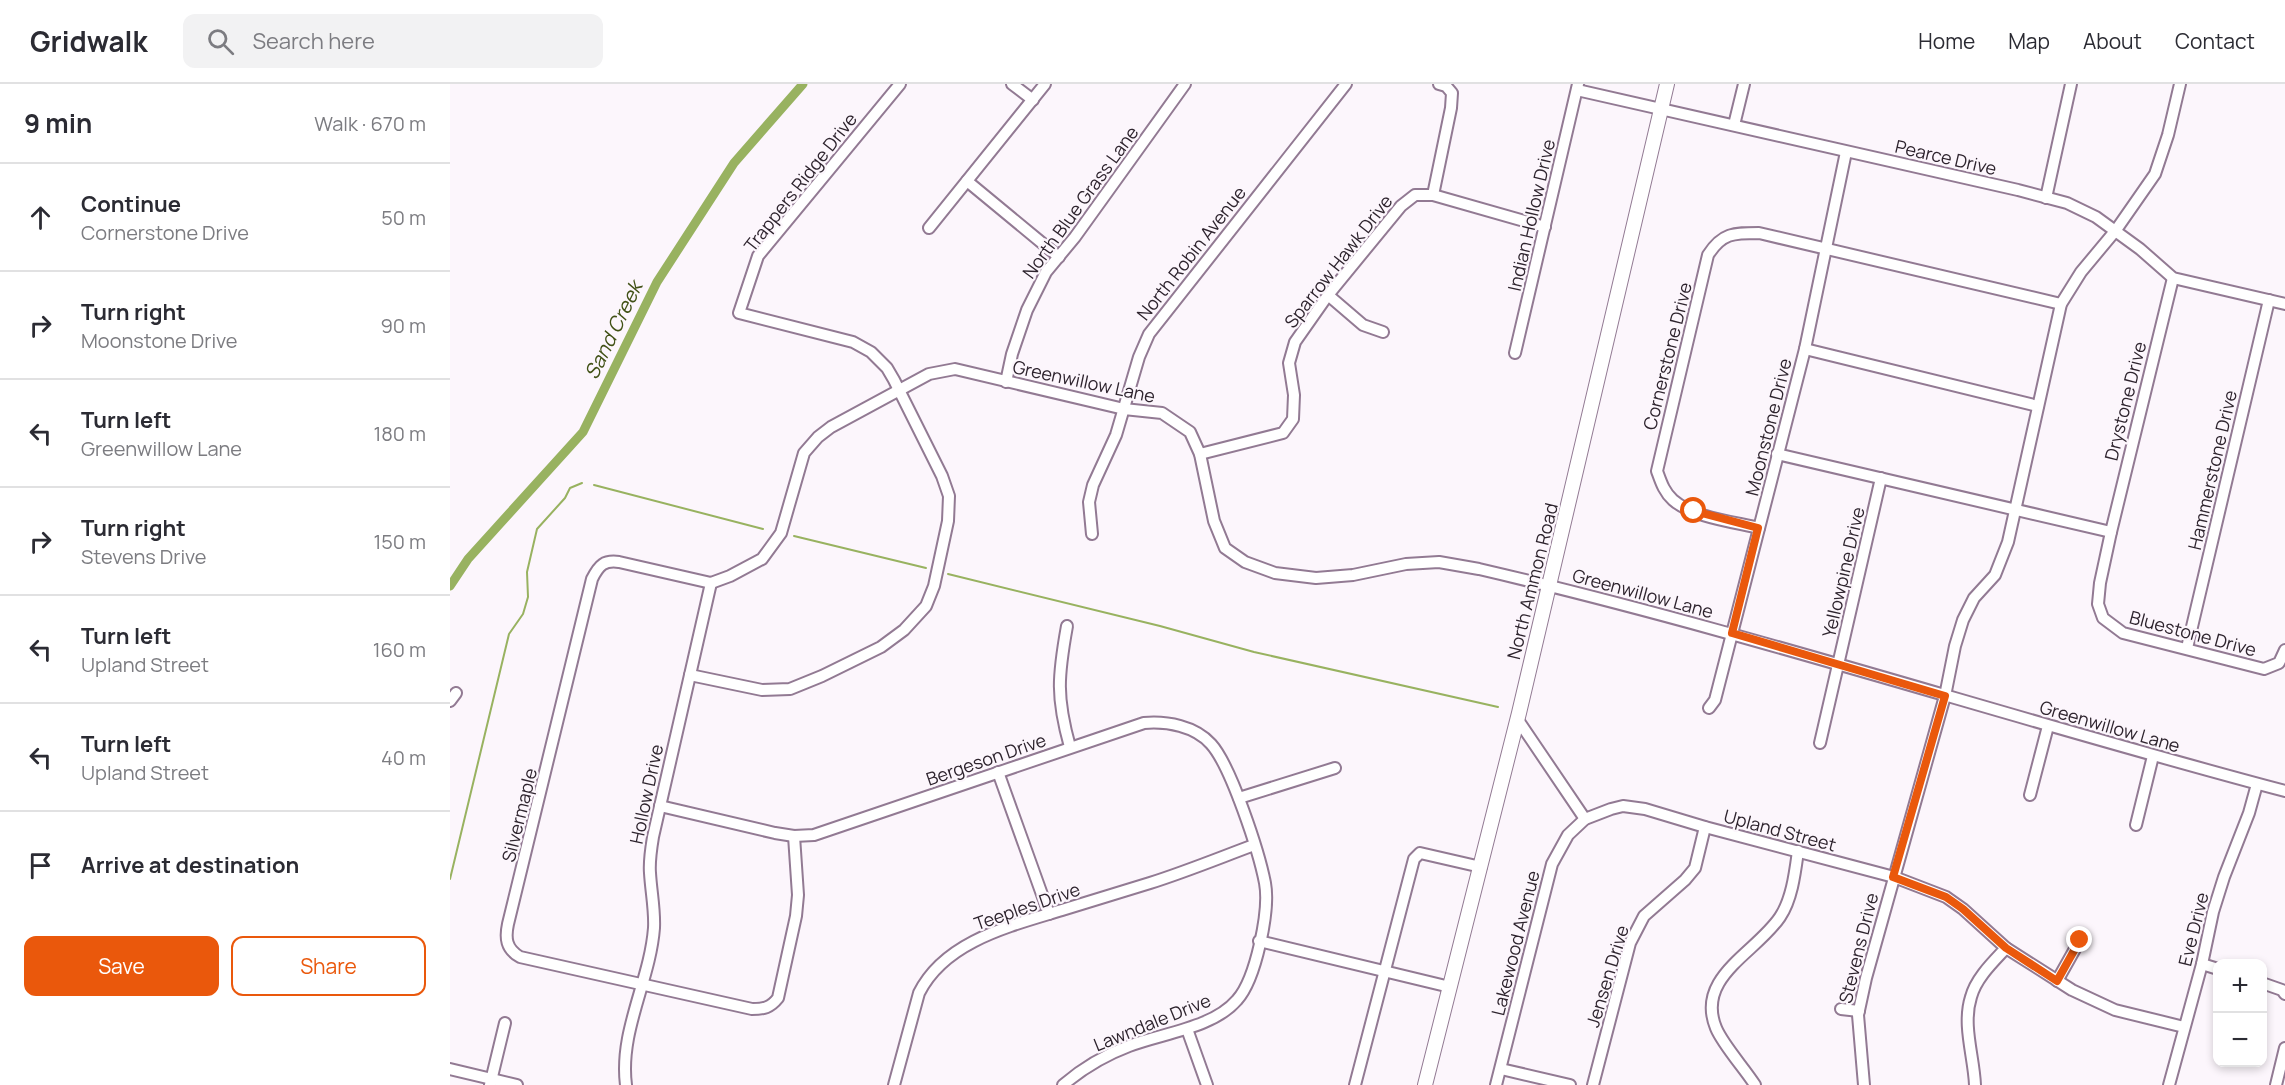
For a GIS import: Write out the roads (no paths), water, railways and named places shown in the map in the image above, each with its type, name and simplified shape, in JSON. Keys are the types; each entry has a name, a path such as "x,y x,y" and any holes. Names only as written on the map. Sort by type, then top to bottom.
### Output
{"main road":[{"name":"North Ammon Road","path":"1425,1085 1518,720 1667,84"}],"street":[{"name":"Trappers Ridge Drive","path":"690,675 762,690 790,689 881,647 904,630 926,606 934,586 948,521 949,496 942,476 886,368 871,352 853,342 739,313 758,256 900,84"},
{"path":"1012,84 1033,100"},
{"path":"929,228 1045,84"},
{"name":"North Blue Grass Lane","path":"1006,382 1012,354 1027,310 1046,272 1185,84"},
{"name":"North Robin Avenue","path":"1092,534 1089,502 1093,485 1116,435 1139,357 1149,334 1346,84"},
{"path":"1439,84 1446,86 1452,93 1433,195 1545,227"},
{"path":"1734,125 1744,84"},
{"path":"2046,198 2071,84"},
{"name":"Stevens Drive","path":"1864,1085 1859,1011 1893,877 1945,696 1954,648 1963,620 1974,598 1995,575 2008,542 2061,304 2081,272 2116,230 2155,174 2168,135 2180,84"},
{"name":"Pearce Drive","path":"1578,87 1662,109 2067,203 2116,230 2173,278 2285,304"},
{"name":"Indian Hollow Drive","path":"1515,353 1578,87"},
{"name":"Moonstone Drive","path":"1709,708 1715,700 1805,349 1846,152"},
{"path":"967,181 1059,257"},
{"name":"Sparrow Hawk Drive","path":"1200,454 1284,432 1293,419 1294,395 1289,363 1295,342 1328,295 1401,206 1415,195 1433,195"},
{"name":"Cornerstone Drive","path":"1758,528 1694,511 1673,500 1662,487 1657,471 1708,255 1717,242 1734,232 1759,233 1826,248"},
{"path":"1826,248 2061,304"},
{"name":"Drystone Drive","path":"2110,532 2173,278"},
{"path":"1328,295 1363,325 1383,332"},
{"name":"Hammerstone Drive","path":"2187,648 2269,300"},
{"path":"1805,349 2038,406"},
{"name":"Greenwillow Lane","path":"711,583 762,559 774,545 787,517 804,453 818,437 929,374 956,369 1124,409 1162,414 1190,432 1200,454 1214,521 1225,548 1245,562 1275,573 1316,578 1353,575 1406,564 1439,562 1550,585 1732,633 1838,666 2153,756 2285,791"},
{"path":"1777,454 2110,532"},
{"name":"Yellowpine Drive","path":"1820,743 1881,478"},
{"name":"Bluestone Drive","path":"2110,532 2098,604 2103,618 2123,633 2264,669 2279,663 2285,650"},
{"name":"Silvermaple","path":"711,583 608,561 598,567 592,579 506,935 512,952 520,957 752,1009 772,1006 778,998 796,916 798,895 794,836"},
{"name":"Hollow Drive","path":"626,1085 625,1061 628,1040 654,927 650,854 711,583"},
{"path":"1067,626 1059,677 1059,700 1070,747"},
{"path":"1518,720 1585,819"},
{"name":"Bergeson Drive","path":"660,806 775,833 794,836 814,834 1144,723 1167,723 1195,731 1210,742 1221,756 1239,798 1254,845"},
{"path":"2030,795 2048,726"},
{"path":"2136,825 2153,756"},
{"path":"1239,798 1335,768"},
{"path":"998,772 1049,914"},
{"name":"Eve Drive","path":"2169,1085 2224,877 2249,813 2257,784"},
{"name":"Upland Street","path":"1585,819 1611,808 1623,806 1645,809 1893,877 1946,897 1963,909 2006,948 2072,990 2115,1010 2184,1027"},
{"name":"Lakewood Avenue","path":"1496,1085 1552,864 1568,835 1585,819"},
{"name":"Jensen Drive","path":"1593,1085 1634,936 1644,916 1685,880 1695,868 1705,827"},
{"name":"Teeples Drive","path":"894,1085 919,993 926,980 941,964 981,938 1153,882 1254,845"},
{"name":"Lawndale Drive","path":"1063,1085 1096,1060 1130,1046 1187,1029 1228,1009 1238,999 1247,984 1265,910 1265,884 1254,845"},
{"path":"1755,1085 1717,1030 1712,1014 1712,996 1722,975 1767,935 1781,915 1793,880 1798,852"},
{"path":"1355,1085 1413,859 1420,853 1481,867"},
{"path":"2057,981 2080,940"},
{"path":"1259,941 1450,987"},
{"path":"1975,1085 1969,1033 1971,995 1984,973 2006,948"},
{"path":"2202,964 2213,968"},
{"path":"2267,985 2282,990 2285,994"},
{"path":"1841,1009 1859,1011"},
{"path":"491,1082 505,1023"},
{"path":"1187,1029 1207,1085"},
{"path":"2276,1085 2285,1048"},
{"path":"450,1069 491,1082 517,1085"},
{"path":"1501,1069 1570,1085"}],"waterway":[{"name":"Sand Creek","path":"450,586 468,559 583,432 657,282 734,163 803,84"},
{"path":"450,879 509,634 523,614 528,597 527,572 537,529 565,498 570,488 582,483"},
{"path":"594,485 763,529"},
{"path":"794,536 926,568"},
{"path":"948,574 1160,626 1254,652 1498,707"}]}
